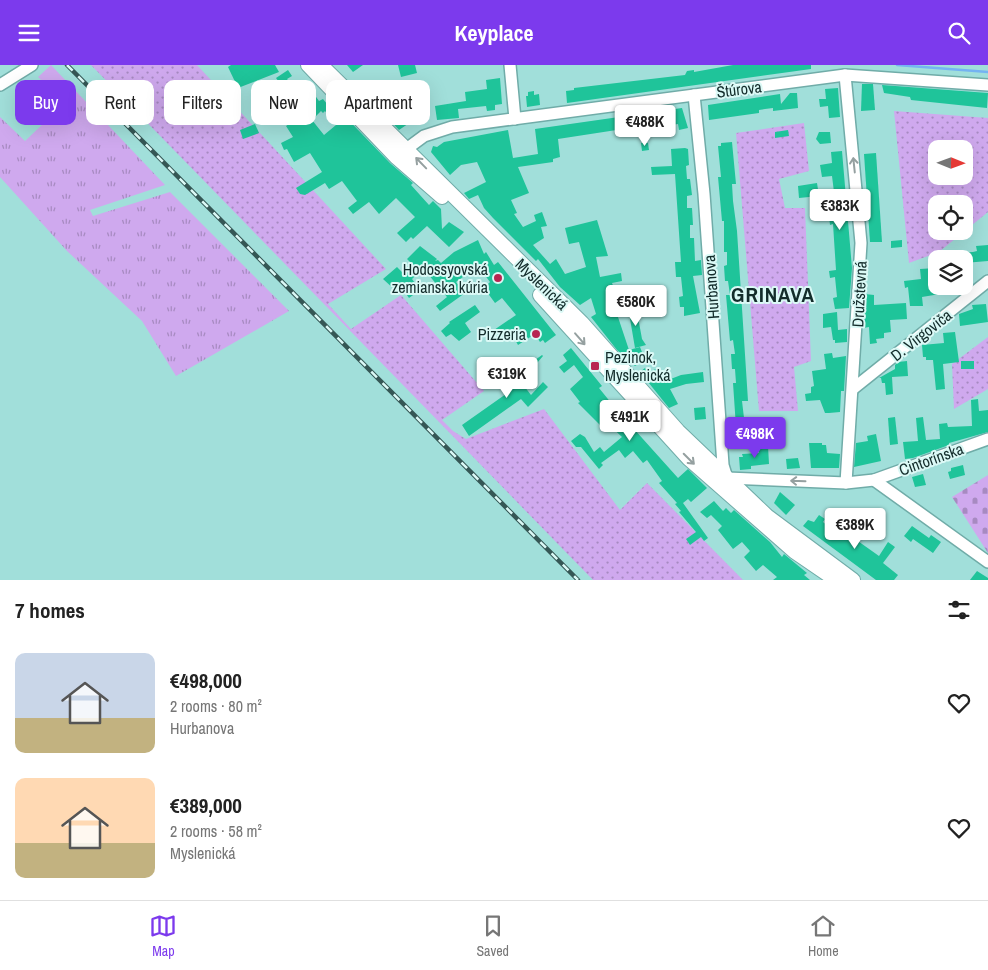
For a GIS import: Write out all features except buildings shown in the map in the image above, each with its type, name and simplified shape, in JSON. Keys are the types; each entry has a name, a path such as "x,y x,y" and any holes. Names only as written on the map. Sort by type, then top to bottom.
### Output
{"main road":[{"name":"Myslenická","path":"308,65 582,323 678,431 727,478 777,524 853,580"},
{"name":"Myslenická","path":"321,65 446,200 523,277 689,459 795,552 836,580"}],"street":[{"path":"0,85 32,65"},
{"path":"510,65 515,119"},
{"path":"845,75 854,65"},
{"path":"864,65 867,69 886,77"},
{"name":"Štúrova","path":"401,152 438,131 845,75 988,85"},
{"name":"Družstevná","path":"845,75 861,243 854,388 846,483"},
{"name":"Hurbanova","path":"694,95 704,194 722,465 727,478"},
{"name":"D. Virgoviča","path":"854,388 988,281"},
{"name":"Cintorínska","path":"727,478 846,483 874,480 988,439"},
{"name":"Cintorínska","path":"874,480 988,562"}],"green space":[{"path":"51,65 65,80 41,80 38,77"},
{"path":"91,65 197,65 211,80 164,80 164,125 241,125 241,112 386,269 328,304 351,329 401,295 484,391 442,420 453,431 466,439 544,409 620,510 647,483 743,580 593,580 149,125 154,125 154,80 106,80"},
{"path":"76,91 86,102 86,125 108,125 165,185 90,210 93,216 170,192 289,311 176,376 142,321 67,251 0,177 0,117 25,141 42,125 76,125"},
{"path":"894,111 988,118 988,212 973,224 973,195 928,195 928,240 954,240 941,250 928,250 928,256 909,263"},
{"path":"804,123 809,171 779,179 785,208 805,208 811,361 794,367 798,411 759,411 736,133"},
{"path":"988,337 988,389 954,409 952,364"},
{"path":"988,475 988,553 952,497"}],"waterway":[{"path":"897,65 988,72"}],"railway":[{"path":"67,65 578,580"}],"place":[{"name":"Hodossyovská zemianska kúria","path":"498,278"},
{"name":"Pizzeria","path":"536,334"},
{"name":"Pezinok, Myslenická","path":"595,366"}],"district":[{"name":"GRINAVA","path":"773,295"}]}
